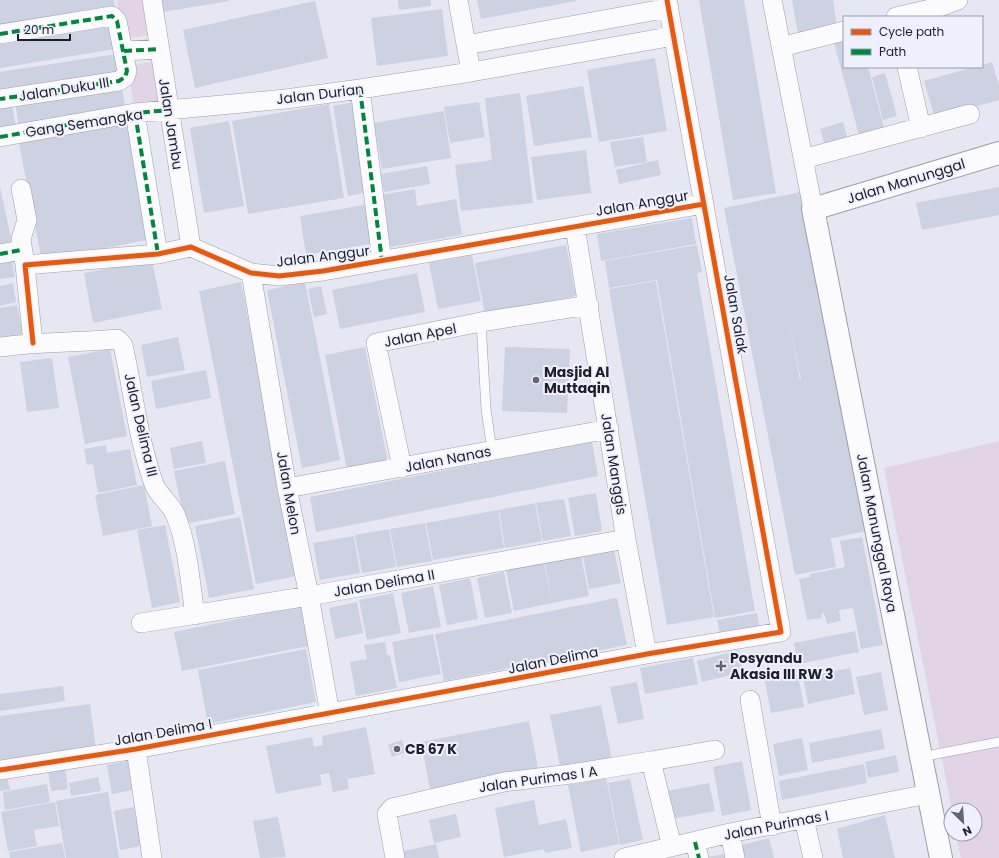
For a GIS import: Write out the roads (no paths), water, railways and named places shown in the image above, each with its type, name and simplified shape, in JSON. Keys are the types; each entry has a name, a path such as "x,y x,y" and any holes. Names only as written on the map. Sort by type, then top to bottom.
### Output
{"street":[{"name":"Jalan Jambu","path":"152,0 191,247"},
{"path":"458,0 471,72"},
{"path":"772,0 813,209"},
{"path":"899,16 917,9 939,7 958,0"},
{"path":"466,45 668,4"},
{"name":"Jalan Salak","path":"668,4 780,632"},
{"name":"Jalan Duku III","path":"0,34 112,16 117,22 127,71 122,80 0,99"},
{"path":"781,47 843,31"},
{"name":"Jalan Durian","path":"169,110 286,99 360,89 471,72 674,36"},
{"path":"124,51 160,49"},
{"path":"907,68 921,128"},
{"path":"360,89 382,261"},
{"name":"Gang Semangka","path":"0,137 135,113 169,110"},
{"path":"135,113 158,254"},
{"path":"803,159 970,114"},
{"name":"Jalan Manunggal","path":"813,209 999,154"},
{"path":"21,189 27,220 21,239 32,343"},
{"name":"Jalan Anggur","path":"191,247 251,273 279,276 323,271 704,204"},
{"name":"Jalan Manunggal Raya","path":"813,209 940,858"},
{"name":"Jalan Manggis","path":"575,227 589,305 626,539 647,654"},
{"path":"0,254 23,257 158,254 191,247"},
{"name":"Jalan Melon","path":"251,273 287,488 309,596 330,714"},
{"name":"Jalan Apel","path":"402,468 376,343 481,322 589,305"},
{"name":"Jalan Delima III","path":"0,348 32,343 89,342 117,339 123,345 143,443 155,486 166,498 175,513 184,546 196,615"},
{"name":"Jalan Nanas","path":"287,488 609,429"},
{"name":"Jalan Delima II","path":"141,623 309,596 626,539"},
{"name":"Jalan Delima","path":"330,714 647,654 780,632"},
{"path":"750,700 772,826"},
{"name":"Jalan Delima I","path":"0,770 136,749 330,714"},
{"path":"136,749 152,858"},
{"path":"672,847 651,762 715,750"},
{"name":"Jalan Purimas I A","path":"395,858 387,814 392,808 504,782 651,762"},
{"name":"Jalan Purimas I","path":"624,858 672,847 697,850 730,833 772,826 928,794"},
{"path":"804,819 813,858"},
{"path":"730,833 735,858"}],"lane":[{"path":"481,322 486,409 492,451"},
{"path":"921,757 999,742"}],"place":[{"name":"Masjid Al Muttaqin","path":"536,380"},
{"name":"Posyandu Akasia III RW 3","path":"721,666"},
{"name":"CB 67 K","path":"397,749"}]}
